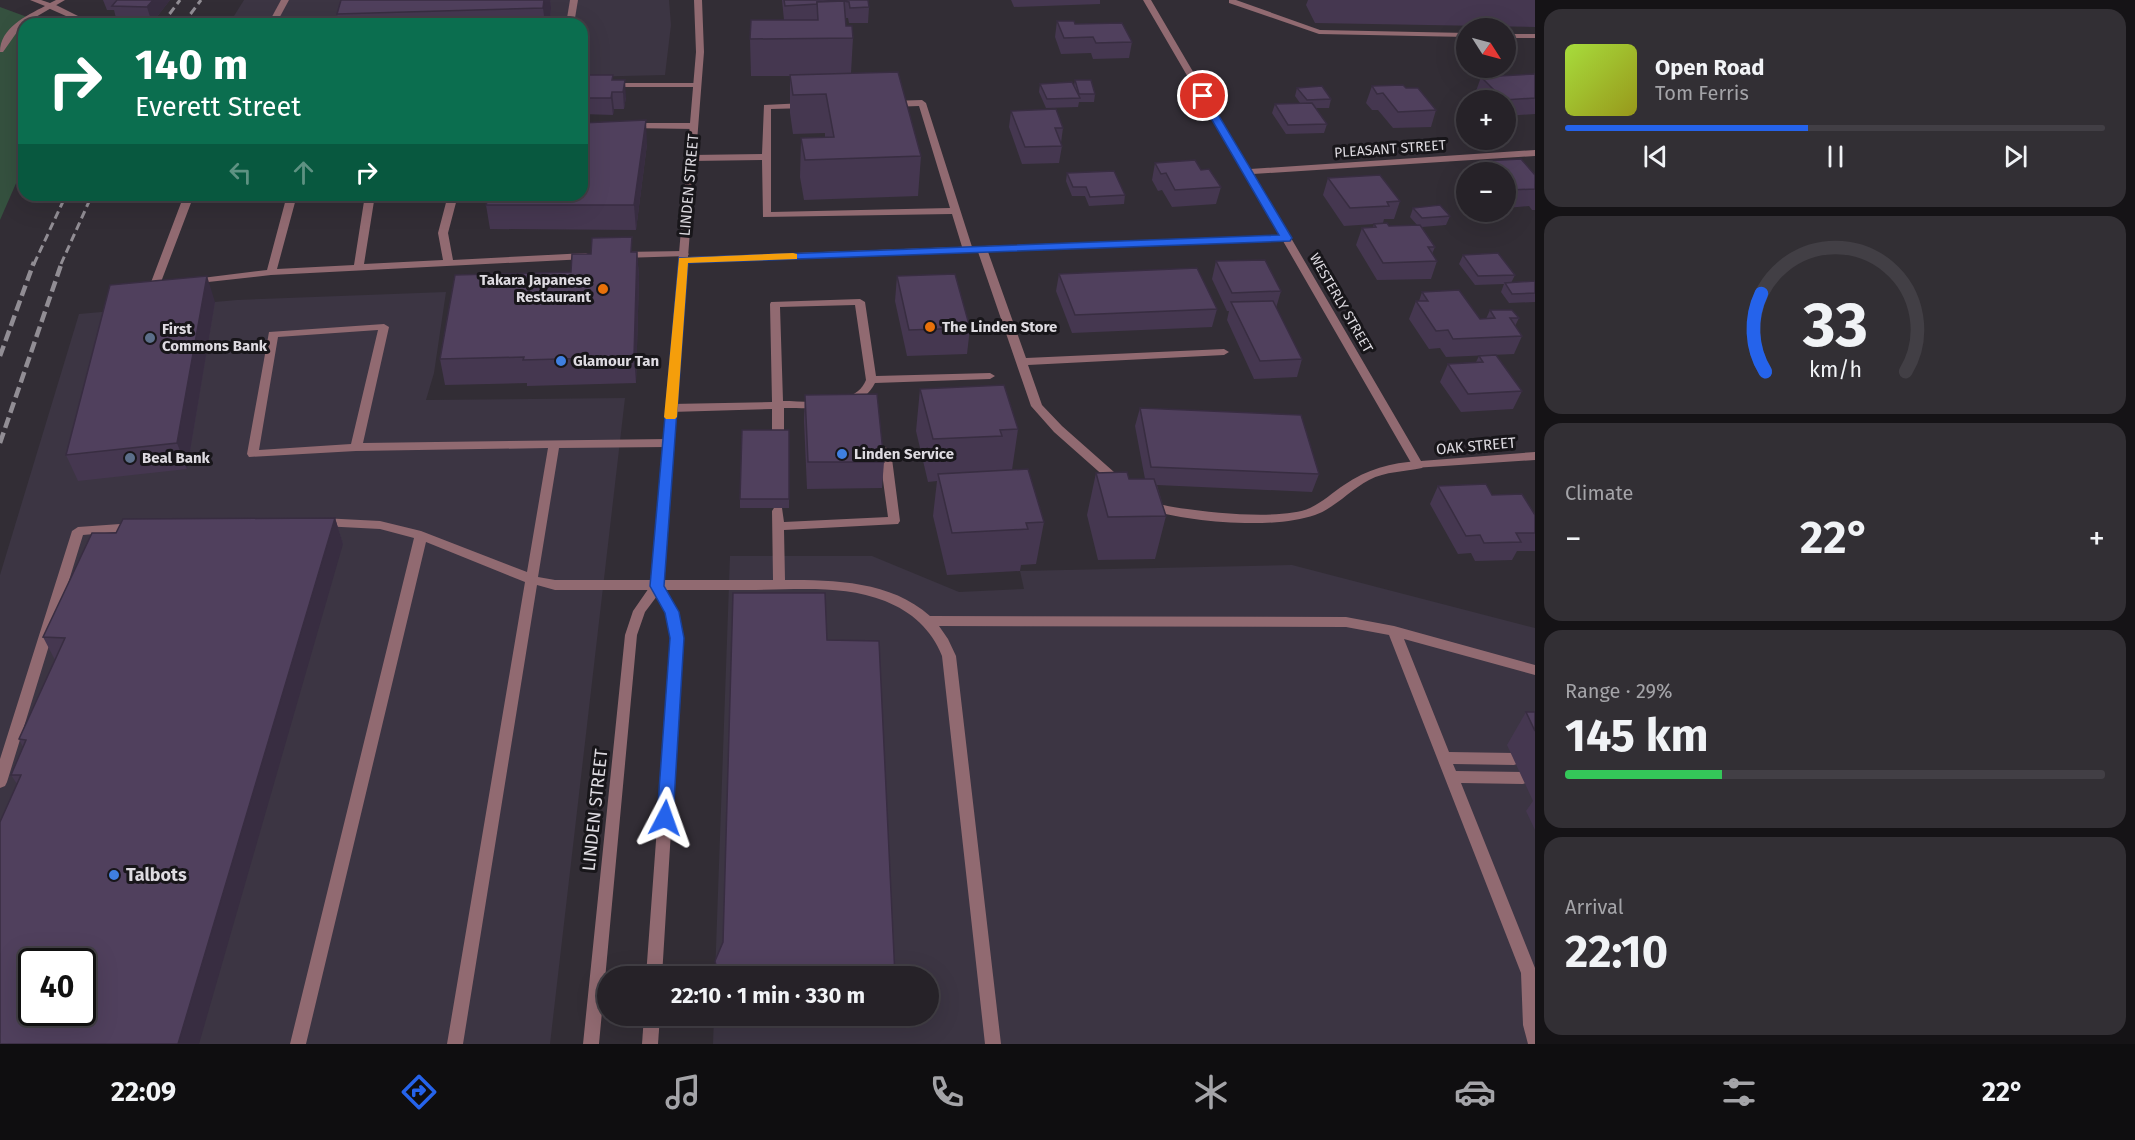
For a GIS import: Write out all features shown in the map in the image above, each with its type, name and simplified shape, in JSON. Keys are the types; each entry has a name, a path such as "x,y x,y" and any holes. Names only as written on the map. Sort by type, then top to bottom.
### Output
{"street":[{"path":"34,0 77,18"},
{"path":"28,18 61,0"},
{"path":"275,18 285,0"},
{"path":"571,18 574,0"},
{"name":"LINDEN STREET","path":"591,1044 631,635 639,611 657,586 700,43 698,0"},
{"name":"WESTERLY STREET","path":"1147,0 1419,465"},
{"path":"1233,0 1300,27 1319,32 1456,35"},
{"path":"0,50 18,24"},
{"path":"1516,36 1535,36"},
{"path":"588,85 697,85"},
{"path":"886,104 922,103 968,250"},
{"path":"814,106 767,107 766,215 956,211"},
{"path":"624,126 694,126"},
{"name":"PLEASANT STREET","path":"1247,172 1535,153"},
{"path":"691,158 767,157"},
{"path":"187,201 155,285 271,272 600,255"},
{"path":"271,272 290,201"},
{"path":"359,267 369,201"},
{"path":"448,262 443,233 451,201"},
{"path":"612,255 683,257 968,250 1286,238"},
{"name":"OAK STREET","path":"982,249 1033,398 1042,414 1135,496 1158,510 1178,514 1293,517 1314,512 1373,473 1396,466 1535,456"},
{"path":"671,408 777,405 844,403 862,394 871,380 860,302 775,304 777,405 778,436"},
{"path":"356,447 384,327 273,334 253,453 356,447 668,443"},
{"path":"1020,362 1224,352"},
{"path":"871,380 990,375"},
{"path":"455,1044 554,444"},
{"path":"778,526 894,520 885,451"},
{"path":"778,512 779,585"},
{"path":"312,522 356,522 401,529 422,535 533,580 555,585 836,585 866,590 895,600 929,621 943,639 949,656 993,1044"},
{"path":"0,782 78,531 148,525"},
{"path":"298,1044 422,535"},
{"path":"655,966 677,638 672,612 657,586"},
{"path":"929,621 1329,622 1364,625 1394,631 1535,670"},
{"path":"1394,631 1529,973 1533,995 1531,1026 1535,1041"},
{"path":"1446,758 1514,759"},
{"path":"1453,777 1523,778"},
{"path":"650,1044 651,1026"}],"shaded area":[{"path":"244,0 669,0 671,25 665,75 588,77 588,18 233,18"},
{"path":"446,292 434,373 426,400 625,398 550,1044 0,1044 0,575 79,314 237,300"},
{"path":"730,556 872,556 959,592 1024,589 1020,571 1292,565 1535,628 1535,1044 713,1044 714,1026 939,1026 939,966 715,966"}],"green space":[{"path":"0,7 30,18 18,18 18,179 0,220"}],"building":[{"path":"117,0 153,0 147,7 112,6"},
{"path":"341,0 544,0 543,8 337,14"},
{"path":"784,0 868,0 869,7 850,8 849,2 844,1 785,6"},
{"path":"844,1 846,26 852,26 853,38 750,39 751,20 818,20 817,2"},
{"path":"1057,21 1074,21 1075,24 1122,23 1132,42 1096,43 1093,37 1064,38"},
{"path":"898,72 921,156 805,160 801,138 834,137 826,94 793,95 790,75"},
{"path":"1535,74 1535,98 1516,99 1516,90 1494,90 1482,78 1516,78 1516,75"},
{"path":"588,75 613,75 612,80 625,80 623,92 612,92 611,98 588,98"},
{"path":"1075,80 1091,80 1095,94 1079,94"},
{"path":"1072,82 1080,98 1047,99 1040,84"},
{"path":"1403,85 1406,88 1418,88 1436,110 1398,112 1383,93 1377,94 1372,86"},
{"path":"1322,86 1331,99 1307,100 1297,88"},
{"path":"1312,103 1327,124 1288,125 1275,104"},
{"path":"1056,109 1063,128 1055,128 1062,146 1025,147 1011,111"},
{"path":"646,120 634,205 486,205 487,201 588,201 588,123"},
{"path":"1521,159 1535,175 1535,189 1516,190 1516,162 1484,161"},
{"path":"1195,160 1201,170 1209,169 1221,187 1175,190 1166,173 1161,174 1155,163"},
{"path":"1114,171 1125,195 1090,197 1086,187 1073,187 1067,173"},
{"path":"1380,175 1400,201 1387,202 1389,206 1350,208 1328,178"},
{"path":"1440,205 1450,216 1422,218 1413,208"},
{"path":"1387,223 1389,226 1420,225 1435,247 1428,247 1437,261 1383,263 1362,228"},
{"path":"632,237 631,252 637,252 634,357 523,360 524,357 440,359 455,275 571,272 572,254 591,254 592,238"},
{"path":"1498,253 1515,275 1478,276 1463,255"},
{"path":"1265,260 1281,291 1232,293 1216,261"},
{"path":"1197,268 1217,309 1075,315 1059,274"},
{"path":"955,274 970,328 909,330 897,276"},
{"path":"207,276 177,443 66,455 110,285"},
{"path":"1535,281 1535,293 1512,294 1505,283"},
{"path":"1459,290 1480,319 1495,318 1490,310 1512,310 1519,318 1510,318 1522,336 1453,339 1448,330 1436,331 1416,301 1428,301 1422,292"},
{"path":"1273,301 1302,359 1260,361 1231,302"},
{"path":"1496,355 1522,391 1468,394 1448,364 1483,362 1479,356"},
{"path":"1004,385 1018,429 1000,430 1002,436 933,439 920,389"},
{"path":"877,394 884,462 808,462 805,395"},
{"path":"1140,408 1301,415 1319,474 1151,467"},
{"path":"742,430 789,430 789,499 740,499"},
{"path":"1028,469 1044,522 1026,523 1028,529 952,533 938,474"},
{"path":"1127,472 1129,479 1154,479 1166,516 1108,517 1096,473"},
{"path":"1486,484 1492,495 1522,494 1535,515 1535,533 1516,533 1521,542 1484,543 1480,535 1466,536 1438,486"},
{"path":"335,518 178,1044 0,1044 0,822 21,775 11,775 26,740 19,739 65,638 43,637 92,533 116,533 123,519"},
{"path":"733,593 825,593 827,640 879,641 895,966 716,966 715,961 723,942"},
{"path":"1526,712 1535,712 1535,731"}],"railway":[{"path":"166,18 180,0"},
{"path":"188,18 201,0"},
{"path":"34,264 63,201"},
{"path":"61,264 89,201"},
{"path":"0,356 34,262"},
{"path":"0,443 62,262"}],"slow traffic":[{"path":"671,417 683,260 793,256"}],"place":[{"name":"Takara Japanese Restaurant","path":"603,289"},
{"name":"The Linden Store","path":"930,327"},
{"name":"First Commons Bank","path":"150,338"},
{"name":"Glamour Tan","path":"561,361"},
{"name":"Linden Service","path":"842,454"},
{"name":"Beal Bank","path":"130,458"},
{"name":"Talbots","path":"114,875"}],"route":[{"path":"665,818 677,638 672,612 657,586 683,260 1286,238 1203,96"}]}
